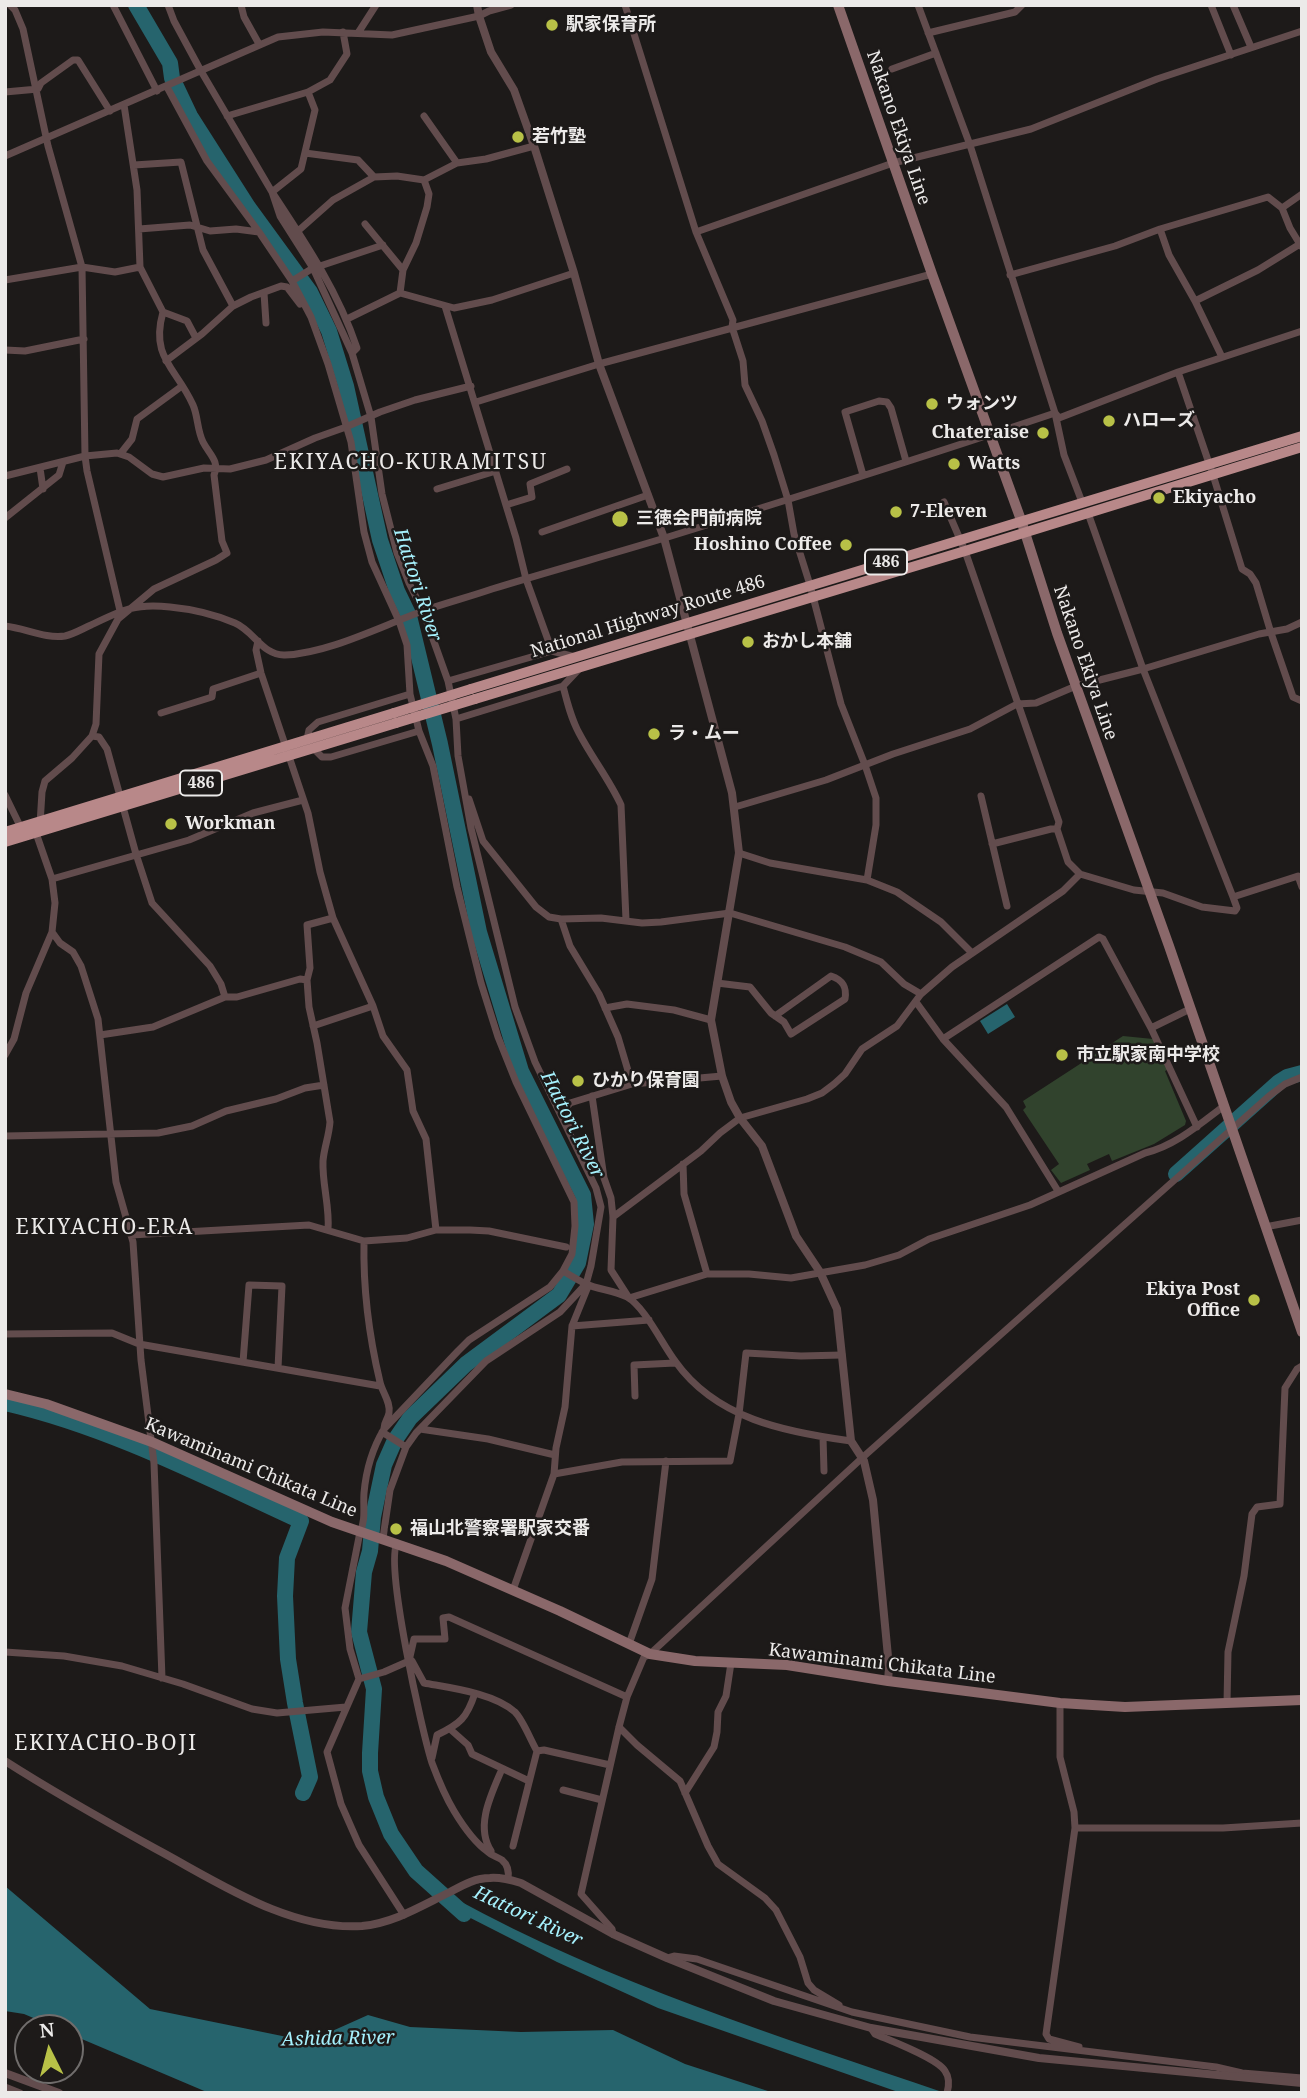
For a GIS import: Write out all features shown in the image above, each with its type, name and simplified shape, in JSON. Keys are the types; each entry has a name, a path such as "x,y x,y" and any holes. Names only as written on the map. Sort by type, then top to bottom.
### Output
{"highway":[{"name":"National Highway Route 486","path":"811,591 1025,533 1302,436"},
{"name":"National Highway Route 486","path":"5,842 287,751 811,591 1021,520 1302,447"},
{"name":"National Highway Route 486","path":"5,832 121,803"}],"main road":[{"name":"Nakano Ekiya Line","path":"838,5 1021,520 1076,686 1302,1332"},
{"name":"Kawaminami Chikata Line","path":"5,1394 46,1404 152,1442 332,1522 446,1561 650,1654 695,1661 787,1665 1059,1703 1125,1707 1302,1700"}],"street":[{"path":"5,1055 14,1039 26,993 52,932 55,903 52,879 36,833 41,821 41,792 45,781 92,736 96,724 99,654 120,613 85,456 82,267 23,29 10,5"},
{"path":"113,5 157,91"},
{"path":"169,5 174,21 201,71 272,192 298,230 352,353 371,417 388,523 409,583 424,611 448,681 456,719 464,794 515,1007 535,1062 596,1188 601,1207 591,1266 584,1283 561,1312 486,1360 405,1446 390,1490 381,1538"},
{"path":"241,5 244,17 259,44"},
{"path":"358,33 376,5"},
{"path":"477,5 478,16 491,52 514,90 534,146 599,364 664,538 735,807 739,853 711,1020 722,1076 731,1102 762,1146 796,1236 820,1272 837,1309 850,1441 864,1461 873,1500 890,1667 888,1681"},
{"path":"5,156 278,37 323,32 392,35 478,16 511,5"},
{"path":"625,5 696,232 728,304 743,361 745,385 762,421 788,500 794,534 841,704 876,798 876,825 867,880"},
{"path":"918,5 970,145 1055,413 1064,455 1082,502"},
{"path":"928,33 1015,12 1022,5"},
{"path":"1211,5 1231,55"},
{"path":"1233,5 1251,47"},
{"path":"227,116 308,92 330,80 347,54 344,32"},
{"path":"696,232 893,163 1031,129 1157,79 1302,32"},
{"path":"892,69 936,54"},
{"path":"37,89 41,83 73,60 78,60 110,111"},
{"path":"167,87 207,161 292,281 311,317 348,427 364,532 372,562 407,645 411,695 419,731 433,766 457,887 481,983 516,1082 574,1202 572,1254 550,1287 470,1340 374,1444 366,1475 363,1533 345,1608 350,1648 360,1678 327,1752 341,1804 359,1845 407,1913"},
{"path":"5,92 37,89"},
{"path":"272,192 301,169 315,110 308,92"},
{"path":"124,105 134,165 140,267 163,312 187,321 196,338"},
{"path":"424,116 457,163"},
{"path":"298,230 332,200 374,177 397,176 424,180 457,163 486,159 534,146"},
{"path":"305,153 358,160 374,177"},
{"path":"134,165 181,162 203,250 233,306"},
{"path":"400,293 403,270 416,243 427,207 429,194 424,180"},
{"path":"272,192 280,216 348,319 357,348 352,353"},
{"path":"1282,208 1302,194"},
{"path":"1010,275 1115,246 1160,229 1268,197 1282,208 1301,245 1195,301"},
{"path":"365,224 403,270"},
{"path":"139,229 190,225 210,231 236,229 259,232"},
{"path":"1160,229 1169,255 1222,357"},
{"path":"292,281 315,267 383,245"},
{"path":"5,280 82,267 115,272 140,267"},
{"path":"348,319 400,293 454,309 574,274"},
{"path":"476,402 599,364 932,274"},
{"path":"166,361 233,306 251,297 282,286 287,287 299,304 304,304"},
{"path":"264,293 266,323"},
{"path":"445,306 476,402 526,579 552,651"},
{"path":"5,625 50,636 71,634 140,603 155,589 227,553 222,541 214,475 216,461 202,441 194,407 160,352 159,324 163,312"},
{"path":"1055,413 1059,418 1178,372 1302,331"},
{"path":"5,350 25,351 84,339"},
{"path":"1178,372 1242,569 1250,574 1256,583 1293,697 1302,701"},
{"path":"121,453 132,439 137,419 182,386"},
{"path":"5,476 85,456 121,453 152,474 163,477 192,470 230,469 266,460 380,412 471,386"},
{"path":"863,475 845,412 879,401 887,402 906,461"},
{"path":"140,603 172,607 237,623 252,634 263,648 285,655 342,642 424,611 788,500 1055,413"},
{"path":"5,518 59,475 63,463"},
{"path":"40,468 43,489"},
{"path":"506,505 532,497 530,484 567,469"},
{"path":"437,489 496,471"},
{"path":"542,532 648,495"},
{"path":"944,502 965,551 1059,822 1057,830 1068,862 1080,874 1134,890 1149,890 1202,907 1235,911 1237,908 1233,897 1143,669 1088,513"},
{"path":"735,807 826,780 970,729 1017,704 1036,703 1076,686 1287,629 1302,622"},
{"path":"258,642 256,650 261,673 303,800 333,918 373,1006 383,1036 407,1070 413,1111 426,1139 436,1230"},
{"path":"448,681 552,651 578,663 564,686 456,719"},
{"path":"161,713 212,697 213,689 261,673"},
{"path":"564,686 578,733 621,805 626,920"},
{"path":"411,695 318,722 309,730 310,744 322,757 331,757 419,731"},
{"path":"92,736 99,737 107,749 135,854 152,903 211,966 225,997"},
{"path":"464,794 467,794 483,841 536,907 549,917 601,918 642,923 730,913 845,947 881,962 904,984 921,994"},
{"path":"5,795 20,828 36,833"},
{"path":"981,796 1007,906"},
{"path":"52,879 189,840 253,813 303,800"},
{"path":"992,844 1051,829 1057,830"},
{"path":"739,853 770,863 867,880 897,892 941,922 971,952"},
{"path":"613,1217 740,1118 822,1093 845,1074 862,1049 897,1026 921,994 971,952 1063,891 1080,874"},
{"path":"1233,897 1298,876 1302,887"},
{"path":"328,1230 329,1207 323,1160 330,1122 309,1007 307,925 333,918"},
{"path":"561,919 570,946 618,1037 632,1084"},
{"path":"52,932 60,943 73,952 81,966 98,1019 116,1182 133,1242 139,1344 152,1442 162,1678"},
{"path":"943,1039 1099,937 1103,939 1151,1028 1196,1127"},
{"path":"717,983 750,987 775,1016 783,1022 791,1034 845,999 846,990 840,979 831,976 775,1016"},
{"path":"100,1035 153,1027 225,997 237,997 300,979 307,980"},
{"path":"916,1002 943,1039 1006,1107 1058,1191"},
{"path":"605,1008 627,1004 674,1010 711,1020"},
{"path":"313,1026 373,1006"},
{"path":"1151,1028 1190,1009"},
{"path":"570,1134 566,1108 570,1103 632,1084 722,1076"},
{"path":"613,1934 612,1929 581,1894 619,1727 627,1697 643,1657 650,1654 862,1458 1231,1126 1285,1084 1302,1077"},
{"path":"5,1136 158,1133 192,1126 226,1111 324,1085"},
{"path":"592,1096 604,1178 611,1198 611,1270 649,1320 676,1363 703,1392 739,1414 778,1429 850,1441"},
{"path":"562,1271 584,1283 629,1297 707,1274 791,1278 865,1265 899,1255 929,1239 997,1217 1145,1153 1160,1150 1224,1106"},
{"path":"683,1164 684,1194 707,1274"},
{"path":"1265,1227 1302,1220"},
{"path":"131,1235 309,1225 364,1241 407,1238 436,1230 489,1231 566,1247"},
{"path":"562,1271 566,1247 575,1226"},
{"path":"364,1241 363,1272 367,1313 380,1386 390,1412 383,1424 384,1432 405,1446"},
{"path":"513,1590 554,1474 565,1407 572,1326 587,1289 584,1283"},
{"path":"243,1362 249,1285 282,1286 278,1368"},
{"path":"572,1326 649,1320"},
{"path":"5,1334 112,1334 139,1344 380,1386"},
{"path":"554,1474 622,1462 730,1461 746,1353 842,1355"},
{"path":"635,1396 634,1365 676,1363"},
{"path":"1227,1703 1228,1652 1244,1576 1252,1514 1257,1507 1280,1504 1285,1388 1297,1369 1302,1366"},
{"path":"420,1429 488,1439 555,1455"},
{"path":"823,1437 824,1471"},
{"path":"629,1644 652,1579 666,1461"},
{"path":"397,1544 394,1549 394,1577 420,1715 432,1761 454,1811 466,1829 507,1866 508,1879"},
{"path":"513,1846 537,1751 516,1713 498,1702 475,1693 424,1683 410,1660 414,1639 445,1639 443,1618 450,1617 627,1697"},
{"path":"5,1652 64,1656 122,1666 252,1709 277,1713 346,1707"},
{"path":"360,1678 384,1672 410,1660"},
{"path":"685,1793 714,1747 718,1732 718,1712 726,1696 731,1663"},
{"path":"432,1761 437,1735 450,1729 468,1713 475,1693"},
{"path":"1059,1703 1059,1757 1074,1812 1075,1828 1046,2034 1049,2039 1089,2052"},
{"path":"619,1727 680,1781 708,1846 719,1864 765,1898 776,1910 800,1957 808,1983 814,1990 852,2012"},
{"path":"450,1729 468,1745 471,1754 529,1782"},
{"path":"537,1751 544,1750 610,1765"},
{"path":"5,1761 59,1795 231,1890 290,1916 318,1924 340,1926 381,1923 470,1882 487,1878 508,1879 521,1883 613,1934 667,1958 774,2001 872,2028 1039,2058 1302,2080"},
{"path":"492,1855 486,1843 483,1825 502,1769"},
{"path":"563,1790 602,1800"},
{"path":"1075,1828 1223,1828 1302,1823"},
{"path":"667,1958 674,1956 696,1959 852,2012 970,2037 1302,2080"},
{"path":"872,2028 875,2034 937,2063 946,2072 948,2089"},
{"path":"5,2073 59,2093"},
{"path":"5,2087 20,2093"}],"green space":[{"path":"1123,1036 1153,1039 1169,1069 1165,1071 1186,1121 1185,1125 1154,1144 1112,1161 1109,1154 1087,1164 1090,1170 1061,1183 1051,1170 1059,1164 1023,1110 1026,1107 1023,1101"}],"water":[{"path":"1007,1004 1015,1017 988,1034 980,1021"},
{"name":"Ashida River","path":"5,1886 150,2009 292,2038 321,2036 368,2015 410,2027 521,2032 613,2030 685,2064 774,2093 209,2093 84,2040 84,2014 24,2014 5,2011"},
{"path":"454,1898 633,1982 757,2029 945,2093 901,2093 658,2008 557,1962 443,1904"}],"waterway":[{"name":"Hattori River","path":"136,5 170,63 172,78 190,116 248,207 310,292 329,331 346,386 380,540 397,591 409,616 440,744 479,932 521,1071 583,1195 586,1224 578,1263 559,1295 466,1364 410,1418 395,1440 384,1465 373,1517 370,1551 364,1572 359,1632 374,1689 370,1771 376,1797 391,1834 416,1871 464,1914"},
{"path":"1176,1174 1279,1082 1302,1073"},
{"path":"5,1403 44,1413 119,1439 301,1521 287,1558 285,1596 288,1659 310,1777 303,1793"}],"place":[{"name":"駅家保育所","path":"552,25"},
{"name":"若竹塾","path":"518,137"},
{"name":"ウォンツ","path":"932,404"},
{"name":"ハローズ","path":"1109,421"},
{"name":"Chateraise","path":"1043,433"},
{"name":"Watts","path":"954,464"},
{"name":"Ekiyacho","path":"1159,498"},
{"name":"7-Eleven","path":"896,512"},
{"name":"三徳会門前病院","path":"620,519"},
{"name":"Hoshino Coffee","path":"846,545"},
{"name":"おかし本舗","path":"748,642"},
{"name":"ラ・ムー","path":"654,734"},
{"name":"Workman","path":"171,824"},
{"name":"市立駅家南中学校","path":"1062,1055"},
{"name":"ひかり保育園","path":"578,1081"},
{"name":"Ekiya Post Office","path":"1254,1300"},
{"name":"福山北警察署駅家交番","path":"396,1529"}],"district":[{"name":"EKIYACHO-KURAMITSU","path":"411,463"},
{"name":"EKIYACHO-ERA","path":"105,1228"},
{"name":"EKIYACHO-BOJI","path":"106,1744"}]}
